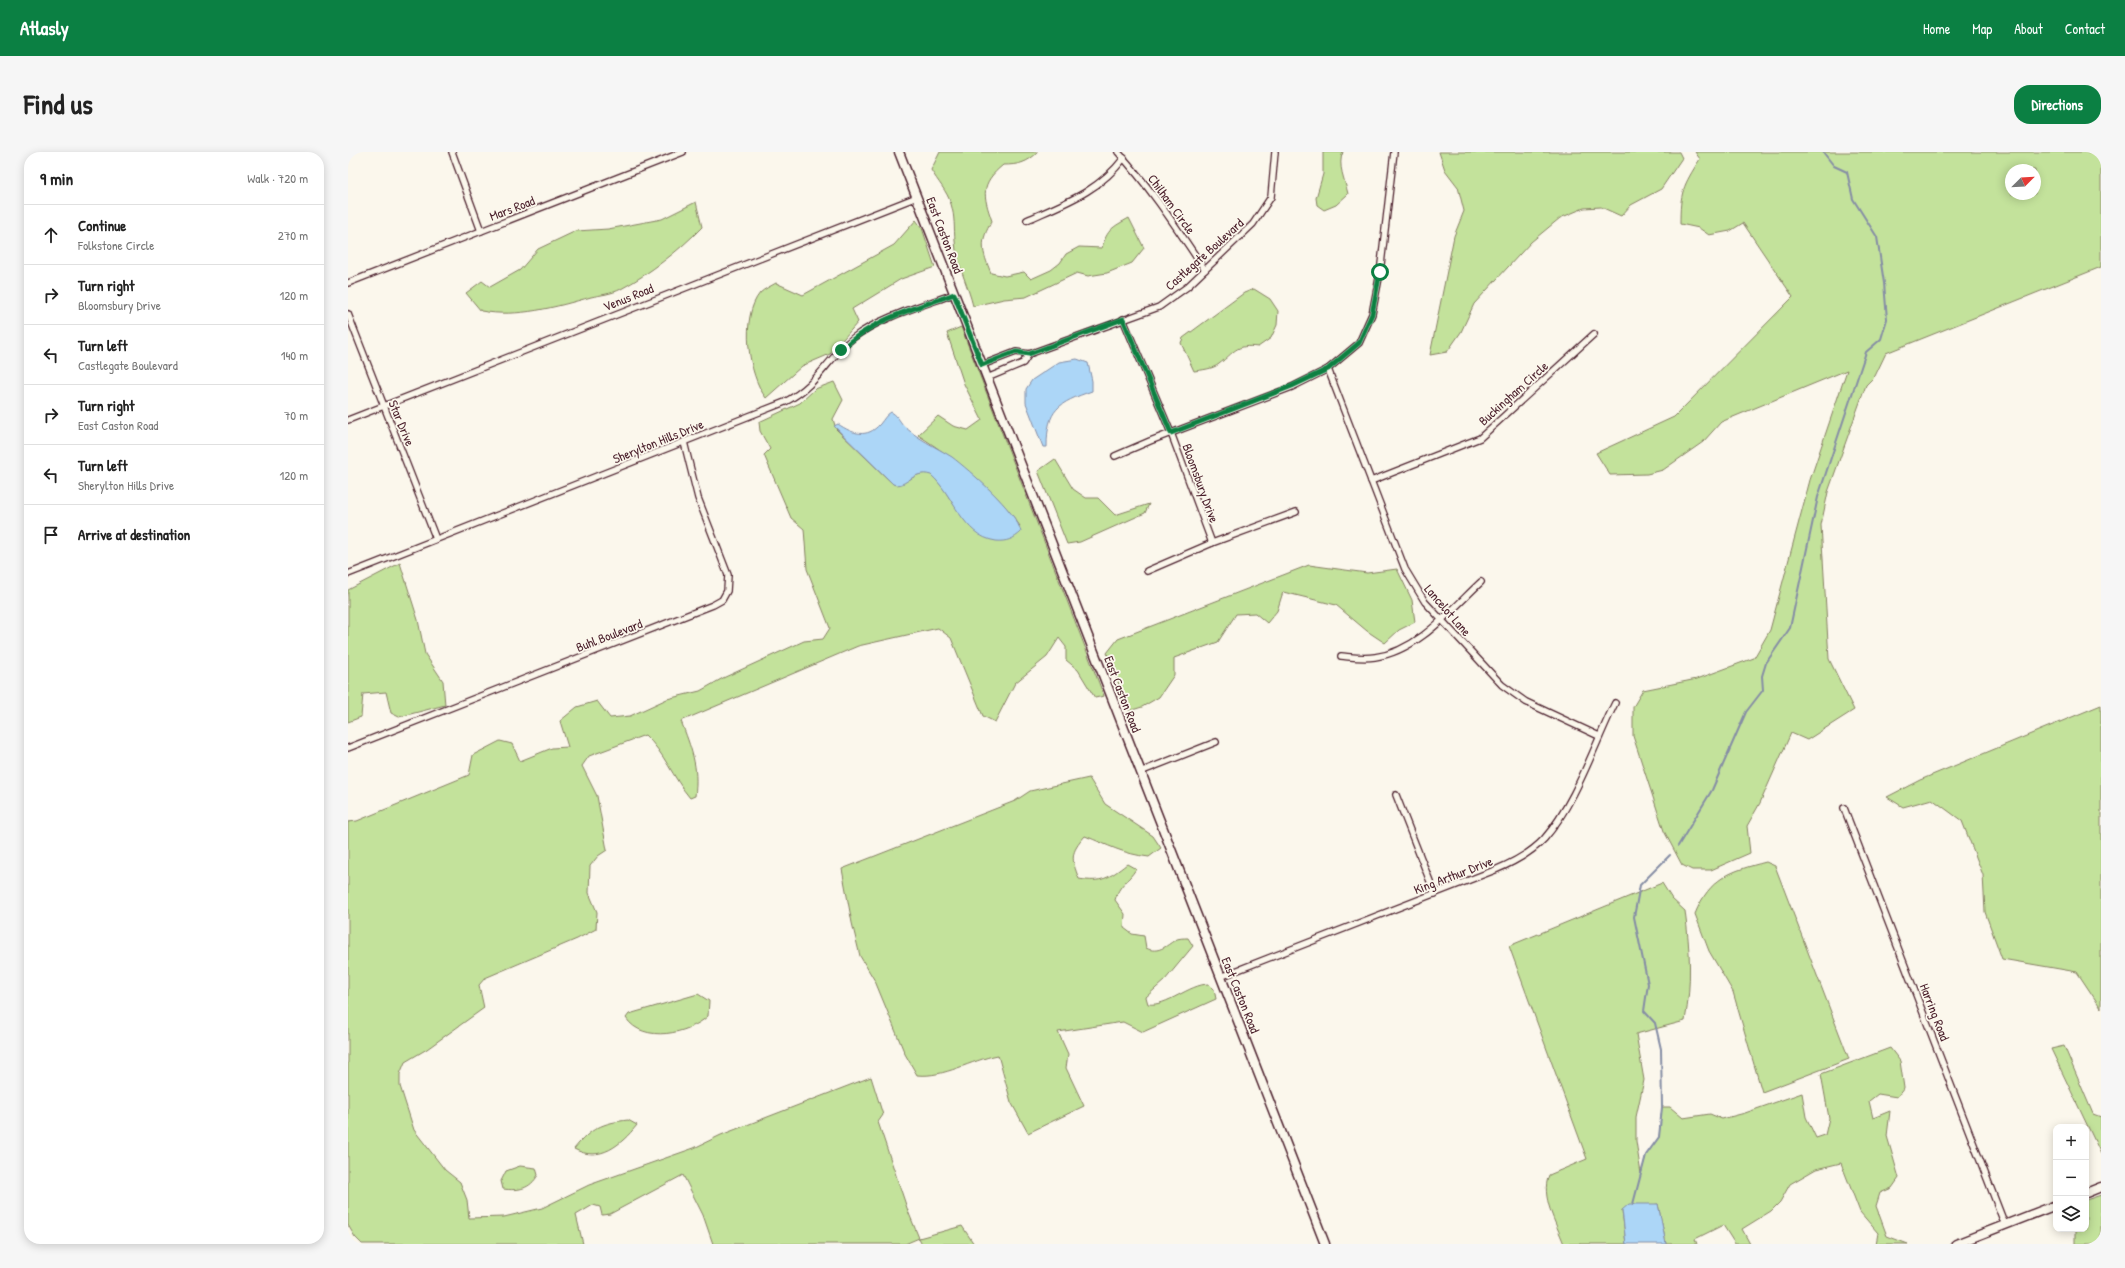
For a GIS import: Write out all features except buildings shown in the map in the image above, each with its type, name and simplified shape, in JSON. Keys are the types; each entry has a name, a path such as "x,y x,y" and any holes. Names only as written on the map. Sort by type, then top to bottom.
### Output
{"street":[{"path":"452,152 481,231"},
{"name":"Mars Road","path":"348,283 684,152"},
{"name":"East Caston Road","path":"899,152 1140,772 1220,976 1237,1015 1325,1244"},
{"name":"Chilham Circle","path":"1118,152 1124,158 1205,270"},
{"name":"Castlegate Boulevard","path":"982,365 1016,352 1029,354 1159,307 1187,287 1253,224 1271,197 1275,152"},
{"path":"1115,456 1292,386 1328,369 1359,343 1372,314 1386,232 1394,152"},
{"path":"1027,220 1092,190 1112,174 1124,158"},
{"name":"Venus Road","path":"348,420 917,197"},
{"name":"Sherylton Hills Drive","path":"348,574 767,410 798,396 813,383 841,350 860,332 877,323 954,294"},
{"name":"Star Drive","path":"348,314 436,539"},
{"name":"Bloomsbury Drive","path":"1123,319 1171,433 1212,543"},
{"name":"Buckingham Circle","path":"1370,481 1480,438 1594,334"},
{"name":"Castlegate Boulevard","path":"987,378 1023,363 1029,354"},
{"name":"Lancelot Lane","path":"1328,369 1370,481 1409,577 1425,602 1494,678 1511,692 1537,707 1599,736"},
{"name":"Buhl Boulevard","path":"348,748 655,629 722,600 729,585 728,575 698,498 684,442"},
{"path":"1147,571 1212,543 1296,512"},
{"path":"1341,656 1366,658 1395,652 1413,643 1481,582"},
{"name":"King Arthur Drive","path":"1220,976 1435,894 1504,866 1529,852 1541,842 1564,810 1615,703"},
{"path":"1140,772 1216,742"},
{"path":"1396,795 1435,894"},
{"name":"Harring Road","path":"1844,808 2005,1225"},
{"path":"2089,1192 2101,1187"},
{"path":"1956,1244 2053,1206"}],"green space":[{"path":"940,152 1038,152 1030,159 1022,163 1003,165 990,178 987,184 985,197 992,221 985,235 983,247 991,273 1005,276 1024,272 1031,279 1051,270 1060,263 1066,254 1079,247 1102,248 1111,229 1129,218 1144,248 1132,263 1107,273 1088,276 1077,273 1026,297 1004,299 973,306 956,249 954,218 951,204 945,191 931,170"},
{"path":"1323,152 1343,152 1341,157 1341,167 1348,194 1336,205 1324,210 1317,205 1316,198 1323,174"},
{"path":"1439,152 1679,152 1682,158 1661,189 1631,205 1621,216 1601,207 1584,208 1560,218 1531,242 1474,304 1461,332 1447,352 1430,355 1454,236 1464,211 1458,187 1445,170"},
{"path":"1695,152 2101,152 2101,267 1886,353 1875,376 1866,385 1828,492 1821,525 1829,659 1854,710 1807,740 1791,733 1760,803 1747,826 1750,853 1711,870 1692,870 1682,865 1664,831 1633,736 1633,707 1643,690 1697,679 1754,658 1770,630 1810,480 1847,370 1721,422 1703,442 1663,470 1647,474 1610,475 1596,453 1674,417 1793,297 1743,223 1730,231 1709,235 1699,228 1680,224 1682,196 1690,176 1700,159"},
{"path":"696,202 702,227 664,261 632,283 617,291 550,308 508,313 481,311 466,293 482,281 490,287 520,270 538,249 576,231 608,229 662,219"},
{"path":"916,220 922,228 935,267 901,279 852,309 858,322 830,354 802,366 766,398 760,388 751,361 748,331 754,303 760,293 776,283 803,295 894,245"},
{"path":"1254,289 1270,299 1278,311 1277,325 1271,338 1258,347 1250,346 1236,350 1214,367 1194,371 1181,343 1183,338 1244,293"},
{"path":"961,327 1104,696 1095,698 1078,670 1066,660 1066,647 1059,638 1047,657 1015,683 995,722 983,716 951,638 938,628 858,646 681,721 691,749 695,766 695,796 690,798 678,782 658,749 645,735 589,756 582,766 597,796 607,850 598,856 590,866 589,893 597,912 596,929 577,939 485,978 479,985 484,1008 427,1049 405,1062 400,1074 400,1086 414,1130 445,1170 460,1182 467,1200 469,1218 504,1217 542,1208 589,1185 694,1148 721,1135 871,1077 883,1115 878,1122 908,1211 919,1238 905,1244 713,1244 703,1215 683,1175 610,1214 602,1215 600,1207 593,1205 576,1215 583,1244 362,1244 355,1237 348,1225 348,822 357,821 469,775 473,755 500,741 512,744 520,761 552,748 568,747 560,721 577,707 597,701 610,718 630,716 667,699 700,691 723,678 804,641 823,639 830,628 807,569 804,529 791,518 764,455 770,449 760,431 759,422 800,403 815,389 834,382 843,400 833,419 836,429 893,484 906,481 919,474 931,474 944,489 953,504 1020,526 1010,512 974,476 946,454 918,435 938,416 953,426 968,430 982,420 964,384 947,333"},
{"path":"1055,459 1073,489 1086,498 1098,498 1115,515 1149,504 1145,513 1080,542 1067,544 1038,471"},
{"path":"400,563 418,620 425,654 443,681 445,705 399,717 391,713 386,692 363,694 361,717 348,722 348,590"},
{"path":"1309,565 1367,573 1397,569 1412,600 1415,622 1399,630 1385,643 1367,631 1336,605 1283,592 1277,611 1267,623 1255,613 1236,614 1218,642 1174,658 1174,675 1159,697 1142,707 1129,711 1107,653 1118,639"},
{"path":"2101,705 2101,1008 2077,972 2002,959 1985,912 1983,875 1962,821 1932,799 1903,807 1887,797 1920,780"},
{"path":"1089,778 1105,804 1153,836 1161,848 1149,857 1140,856 1116,849 1085,836 1074,852 1073,856 1074,866 1079,879 1100,880 1110,876 1127,864 1136,869 1121,887 1115,900 1125,914 1124,928 1132,934 1144,936 1146,948 1150,950 1158,950 1176,939 1181,938 1188,938 1193,946 1165,980 1146,997 1148,1004 1163,1002 1201,985 1209,984 1214,989 1216,999 1143,1032 1123,1022 1058,1032 1068,1054 1066,1068 1084,1106 1028,1133 1011,1102 998,1055 937,1074 917,1075 905,1054 875,981 860,956 842,869 1015,801 1030,791"},
{"path":"1766,862 1775,866 1849,1059 1762,1092 1733,992 1709,951 1695,914 1708,892 1723,878 1742,869"},
{"path":"1662,883 1672,899 1685,911 1689,953 1689,993 1685,1021 1636,1034 1644,1080 1636,1117 1636,1141 1641,1174 1646,1155 1659,1137 1662,1107 1670,1107 1683,1118 1710,1114 1722,1119 1745,1113 1802,1093 1806,1117 1816,1138 1825,1135 1829,1118 1821,1074 1890,1048 1900,1061 1904,1088 1897,1097 1878,1094 1869,1101 1873,1118 1890,1111 1887,1136 1899,1178 1892,1188 1880,1193 1876,1206 1887,1236 1908,1244 1876,1244 1878,1233 1860,1212 1841,1163 1816,1169 1790,1184 1780,1202 1771,1211 1742,1229 1750,1244 1735,1244 1723,1225 1695,1239 1697,1244 1666,1244 1658,1204 1622,1210 1626,1244 1564,1244 1550,1210 1546,1192 1549,1175 1587,1159 1509,946"},
{"path":"698,994 709,1001 708,1016 690,1028 666,1034 654,1034 643,1031 634,1026 626,1018 629,1014"},
{"path":"2064,1046 2093,1114 2101,1117 2101,1154 2089,1129 2089,1124 2087,1124 2051,1049"},
{"path":"628,1120 637,1125 624,1139 609,1150 593,1154 584,1153 574,1149 592,1131 604,1125"},
{"path":"520,1166 536,1168 538,1175 535,1180 524,1188 514,1190 503,1189 501,1181 506,1171"},
{"path":"2101,1195 2101,1244 2075,1244 2075,1232 2089,1232 2089,1199"},
{"path":"962,1226 974,1244 922,1244 919,1238"}],"water":[{"path":"1077,359 1088,363 1092,381 1092,391 1071,399 1057,409 1049,424 1047,447 1043,447 1026,403 1026,389 1032,380 1059,362"},
{"path":"891,412 908,430 952,457 980,481 1011,513 1018,523 1021,532 1013,538 1003,541 984,538 959,514 939,483 931,475 919,475 902,484 893,484 834,426 838,424 849,430 860,433 870,432 875,429"},
{"path":"1629,1204 1658,1204 1666,1244 1626,1244 1622,1210"}],"waterway":[{"path":"1678,846 1712,790 1746,712 1763,690 1762,676 1766,663 1790,628 1818,497 1866,352 1881,339 1887,319 1884,283 1877,237 1853,199 1847,172 1834,166 1823,152"},
{"path":"1633,1204 1646,1155 1659,1137 1662,1107 1661,1049 1655,1023 1644,1011 1648,984 1634,917 1640,885 1670,855"}],"route":[{"path":"841,350 860,332 877,323 954,294 982,365 1016,352 1029,354 1123,319 1171,433 1292,386 1328,369 1359,343 1372,314 1380,272"}]}
